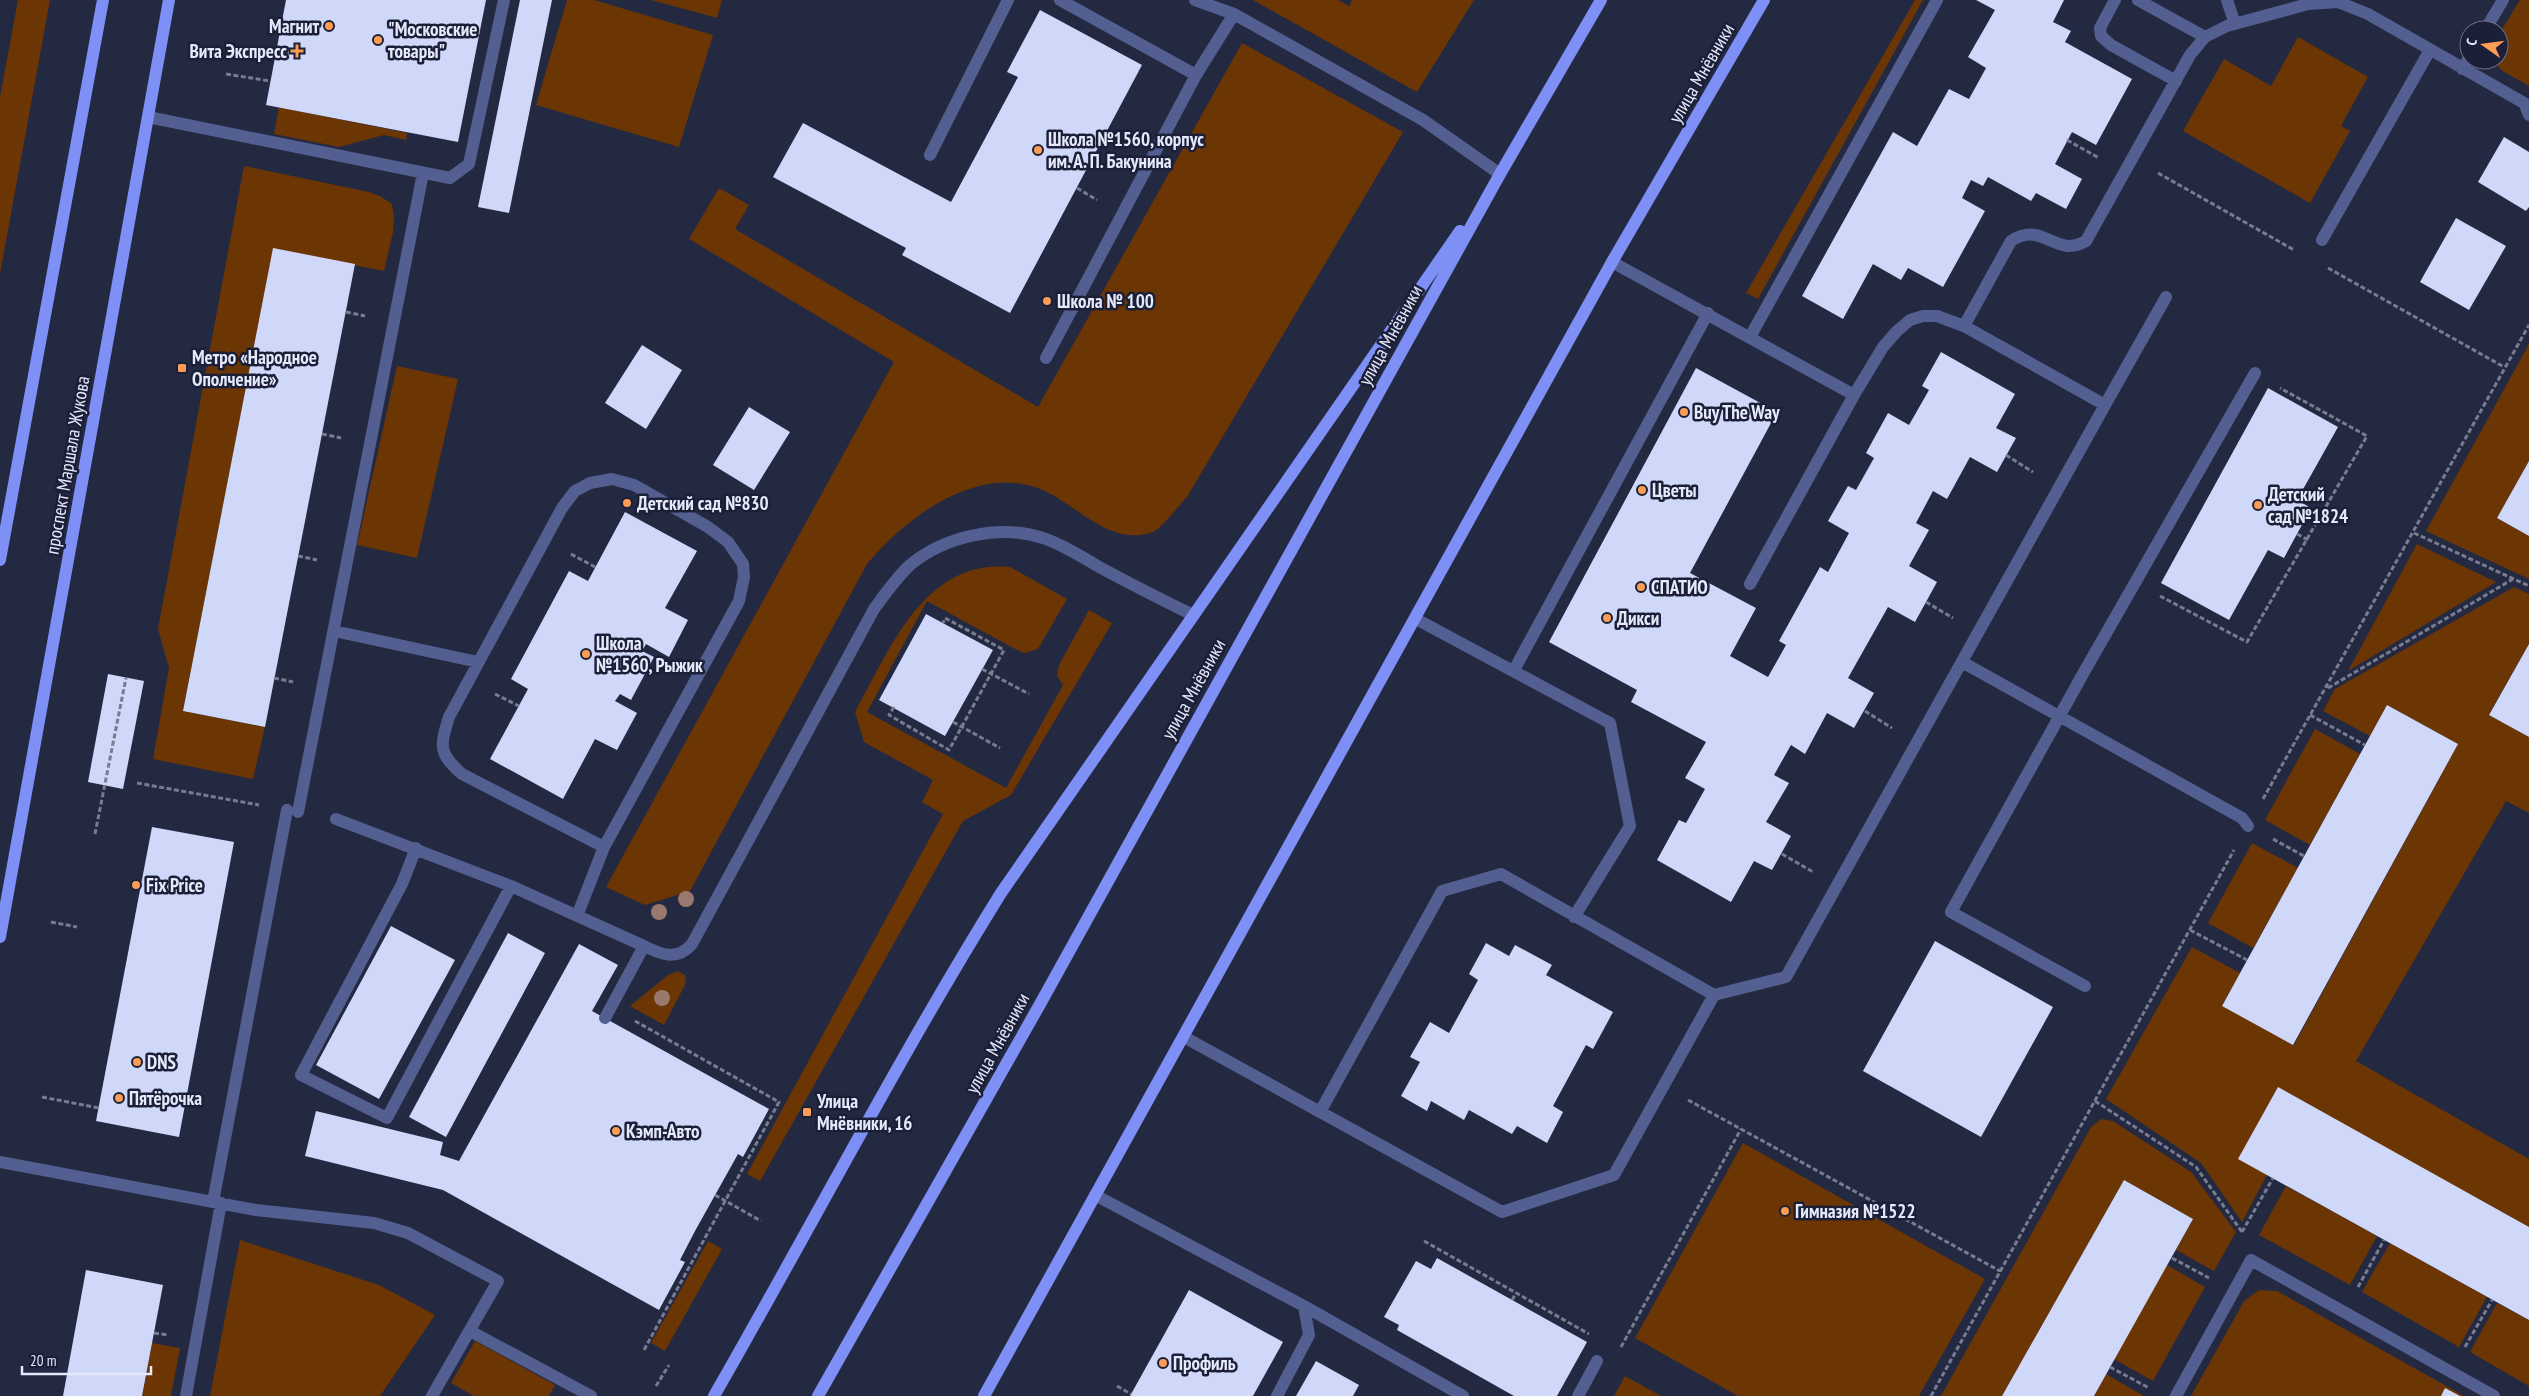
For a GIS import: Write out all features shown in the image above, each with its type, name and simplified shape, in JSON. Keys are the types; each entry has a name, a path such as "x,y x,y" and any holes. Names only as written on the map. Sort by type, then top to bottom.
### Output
{"main road":[{"path":"0,560 103,0"},
{"name":"проспект Маршала Жукова","path":"0,937 169,0"},
{"name":"улица Мнёвники","path":"818,1396 1039,1006 1500,174 1601,0"},
{"name":"улица Мнёвники","path":"984,1396 1612,262 1764,0"},
{"path":"717,1391 962,957 1001,894 1192,615 1500,174"}],"lane":[{"path":"148,117 450,178 469,164 504,0"},
{"path":"930,155 1008,0"},
{"path":"1060,0 1196,76"},
{"path":"1195,0 1234,14 1423,120 1500,174"},
{"path":"1750,337 1937,0"},
{"path":"2115,0 2100,28 2101,36 2111,45 2176,81"},
{"path":"2138,0 2205,37"},
{"path":"2227,0 2234,24"},
{"path":"2491,20 2503,0"},
{"path":"1964,326 2011,241 2022,234 2036,234 2066,248 2078,246 2086,241 2190,55 2205,37 2234,24 2308,4 2338,2 2368,14 2459,67"},
{"path":"1046,358 1196,76 1234,14"},
{"path":"2322,240 2430,50"},
{"path":"2464,70 2524,103 2529,115"},
{"path":"186,1396 217,1202 292,811 334,630 423,173"},
{"path":"1612,262 1708,313 1854,395"},
{"path":"1320,1112 1442,891 1501,874 1714,995 1786,977 2166,296"},
{"path":"1514,670 1708,313"},
{"path":"1750,584 1854,395 1883,347 1910,320 1923,316 1937,316 1964,326 2105,404"},
{"path":"2085,986 1951,912 2135,583 2255,374"},
{"path":"577,916 604,847 739,601 744,577 743,564 737,552 720,534 634,485 612,479 590,484 575,491 562,508 449,716 442,739 445,759 462,774 604,847"},
{"path":"336,819 512,886 668,956 686,951 692,944 874,609 896,580 925,555 943,545 984,534 1006,532 1043,538 1058,544 1192,615"},
{"path":"1416,619 1610,723 1630,826 1574,917"},
{"path":"334,630 478,662"},
{"path":"1962,662 2242,818 2248,826"},
{"path":"416,848 402,884 301,1075 388,1118 512,886"},
{"path":"608,1013 644,946"},
{"path":"1184,1037 1502,1212 1614,1174 1714,995"},
{"path":"0,1162 256,1210 374,1223 408,1233 440,1248 498,1281 432,1396"},
{"path":"1095,1195 1304,1306 1464,1396"},
{"path":"2176,1396 2252,1260 2494,1396"},
{"path":"1277,1396 1309,1335 1304,1306"},
{"path":"470,1331 591,1396"},
{"path":"1578,1396 1597,1361"}],"path":[{"path":"226,74 270,81"},
{"path":"2067,140 2101,159"},
{"path":"1931,1396 2529,325"},
{"path":"2135,583 2247,642 2308,540 2367,436 2255,374"},
{"path":"322,434 347,439"},
{"path":"2006,455 2038,474"},
{"path":"2414,533 2529,586"},
{"path":"2297,534 2308,540"},
{"path":"2327,688 2513,579"},
{"path":"1926,602 1956,620"},
{"path":"894,708 889,715 949,750 1004,650 946,618 943,623"},
{"path":"982,669 1029,694"},
{"path":"95,834 126,678"},
{"path":"1865,711 1895,729"},
{"path":"2310,715 2365,745"},
{"path":"953,722 1000,748"},
{"path":"137,783 292,811"},
{"path":"2248,826 2304,856"},
{"path":"51,922 77,927"},
{"path":"2190,930 2247,960"},
{"path":"608,1013 779,1102 644,1350"},
{"path":"1663,1086 2000,1271"},
{"path":"42,1097 99,1108"},
{"path":"2096,1101 2196,1167 2242,1232 2273,1178"},
{"path":"1619,1351 1741,1129"},
{"path":"715,1196 761,1221"},
{"path":"2354,1294 2384,1240"},
{"path":"1424,1241 1593,1336"},
{"path":"2172,1258 2215,1282"},
{"path":"1512,1300 1516,1293"},
{"path":"2461,1354 2492,1300"},
{"path":"656,1386 669,1365"},
{"path":"2110,1367 2154,1391"},
{"path":"1117,1386 1131,1394"}],"shaded area":[{"path":"18,0 50,0 0,274 0,97"},
{"path":"567,0 594,0 713,35 679,147 536,105"},
{"path":"651,0 722,0 717,18"},
{"path":"1253,0 1338,0 1349,6 1352,0 1474,0 1417,92"},
{"path":"1915,0 1923,0 1758,299 1746,293"},
{"path":"2520,0 2529,0 2529,86 2501,70 2509,70 2508,20"},
{"path":"2298,37 2368,77 2341,126 2350,131 2310,203 2183,131 2224,59 2271,86"},
{"path":"1242,43 1403,132 1187,497 1157,530 1138,535 1110,530 1097,524 1047,492 1022,484 997,483 972,488 948,498 924,512 903,528 867,564 690,891 645,905 606,887 894,362 689,239 719,188 749,205 735,229 1038,407"},
{"path":"279,107 407,133 406,140 384,135 339,147 274,134"},
{"path":"244,166 369,192 380,196 392,204 394,217 393,232 384,271 273,249 183,711 265,727 253,779 153,759 169,668 158,629"},
{"path":"2529,344 2529,461 2497,518 2529,536 2529,579 2426,531"},
{"path":"397,366 458,379 417,558 357,545"},
{"path":"2417,544 2496,582 2348,671"},
{"path":"1010,567 1067,599 1038,649 1024,653 1017,650 927,601 867,712 1006,788 1063,685 1057,676 1059,665 1089,610 1112,623 1011,795 963,821 760,1181 747,1174 943,814 922,802 933,780 864,742 855,712 896,637 913,613 932,593 954,577 980,568"},
{"path":"2514,587 2529,594 2529,644 2489,714 2529,737 2529,813 2506,801 2356,1061 2529,1159 2529,1227 2278,1088 2267,1175 2242,1222 2201,1163 2106,1099 2192,947 2240,973 2222,1005 2294,1045 2458,744 2387,705 2370,736 2323,711 2335,689"},
{"path":"2315,729 2360,754 2310,845 2265,820"},
{"path":"2252,843 2298,868 2253,948 2208,923"},
{"path":"678,971 686,976 685,985 664,1025 630,1006 668,975"},
{"path":"2101,1119 2113,1121 2191,1172 2236,1232 2214,1271 2176,1250 2193,1219 2124,1180 2002,1396 1941,1396 2091,1127"},
{"name":"Гимназия №1522","path":"1743,1143 1985,1279 1919,1396 1738,1396 1635,1338"},
{"path":"2286,1186 2377,1236 2350,1285 2259,1235"},
{"path":"240,1240 379,1285 435,1315 380,1396 210,1396"},
{"path":"708,1241 722,1249 665,1351 651,1343"},
{"path":"2390,1243 2487,1297 2459,1347 2362,1292"},
{"path":"2167,1265 2205,1287 2153,1381 2114,1359"},
{"path":"2259,1290 2277,1291 2464,1396 2191,1396 2244,1301"},
{"path":"2497,1303 2529,1320 2529,1386 2470,1352"},
{"path":"475,1341 555,1385 549,1396 474,1396 451,1383"},
{"path":"152,1343 180,1348 171,1396 142,1396"},
{"path":"2106,1374 2144,1396 2094,1396"},
{"path":"1625,1376 1661,1396 1614,1396"}],"building":[{"name":"\"Московские товары\"","path":"286,0 486,0 458,142 266,105"},
{"path":"520,0 552,0 509,213 478,207"},
{"path":"1976,0 2064,0 2053,22 2071,31 2065,42 2132,79 2096,145 2072,132 2055,164 2082,179 2066,209 2036,193 2031,201 1988,177 1983,186 1971,180 1962,198 1985,211 1943,287 1908,268 1901,280 1873,264 1843,319 1802,296 1893,132 1917,146 1949,89 1969,99 1986,68 1968,57 1995,10"},
{"name":"Школа №1560, корпус им. А. П. Бакунина","path":"1040,10 1142,65 1010,313 902,255 906,248 773,177 803,123 951,202 1018,77 1007,72"},
{"path":"2504,137 2529,152 2529,207 2526,211 2478,182"},
{"path":"2456,218 2506,246 2469,310 2420,282"},
{"path":"273,248 355,264 265,727 183,711"},
{"path":"642,345 682,370 646,429 605,403"},
{"path":"1941,352 2015,394 1996,428 2016,438 1997,472 1970,457 1947,499 1933,491 1916,523 1929,530 1909,566 1937,582 1915,622 1888,607 1848,678 1874,693 1854,728 1827,713 1805,754 1791,745 1774,775 1789,783 1766,822 1791,836 1772,870 1754,861 1731,902 1657,860 1679,820 1686,823 1705,789 1685,778 1706,742 1631,702 1637,690 1549,642 1696,368 1777,412 1690,573 1756,608 1730,656 1768,677 1786,645 1779,641 1820,567 1828,572 1849,533 1828,521 1848,486 1856,490 1874,458 1866,453 1888,413 1909,425 1929,390 1922,386"},
{"path":"2268,388 2338,427 2297,500 2311,508 2284,558 2268,550 2229,620 2161,583"},
{"path":"749,407 790,432 754,490 713,465"},
{"path":"2529,461 2529,536 2497,518"},
{"name":"Школа №1560, Рыжик","path":"625,512 697,551 665,608 688,620 669,657 646,644 642,651 654,657 631,700 620,694 615,701 637,713 617,750 595,739 563,799 490,759 528,689 511,679 569,571 588,581"},
{"path":"926,614 993,650 945,736 879,700"},
{"path":"2529,644 2529,737 2489,715"},
{"path":"108,674 144,681 123,789 88,782"},
{"path":"2387,705 2458,744 2293,1045 2222,1006"},
{"path":"152,827 234,842 179,1137 96,1121"},
{"path":"391,926 455,960 379,1099 316,1065"},
{"path":"508,933 545,953 446,1137 409,1117"},
{"path":"1935,941 2053,1007 1981,1137 1863,1071"},
{"path":"1486,943 1509,956 1515,945 1552,965 1546,975 1613,1012 1593,1049 1586,1045 1553,1106 1563,1112 1547,1143 1517,1126 1512,1134 1469,1110 1464,1120 1431,1101 1427,1111 1401,1096 1420,1062 1410,1057 1430,1022 1449,1033 1478,980 1469,974"},
{"name":"Кэмп-Авто","path":"579,944 618,965 592,1011 769,1109 743,1157 738,1154 695,1231 680,1260 685,1262 659,1310 443,1190 305,1156 316,1111 443,1142 440,1155 459,1161"},
{"path":"2278,1087 2529,1227 2529,1320 2238,1159"},
{"path":"2124,1180 2193,1219 2094,1396 2002,1396"},
{"path":"1437,1258 1587,1342 1557,1396 1514,1396 1397,1330 1399,1325 1384,1317 1416,1261 1431,1269"},
{"path":"86,1270 163,1285 142,1396 63,1396"},
{"path":"1189,1290 1283,1342 1253,1396 1130,1396"},
{"path":"1316,1361 1359,1385 1353,1396 1296,1396"},
{"path":"2445,1388 2460,1396 2441,1396"}],"place":[{"name":"Магнит","path":"329,26"},
{"name":"\"Московские товары\"","path":"378,40"},
{"name":"Вита Экспресс","path":"297,51"},
{"name":"Школа №1560, корпус им. А. П. Бакунина","path":"1038,150"},
{"name":"Школа № 100","path":"1047,301"},
{"name":"Метро «Народное Ополчение»","path":"182,368"},
{"name":"Buy The Way","path":"1684,412"},
{"name":"Цветы","path":"1642,490"},
{"name":"Детский сад №830","path":"627,503"},
{"name":"Детский сад №1824","path":"2258,505"},
{"name":"СПАТИО","path":"1641,587"},
{"name":"Дикси","path":"1607,618"},
{"name":"Школа №1560, Рыжик","path":"586,654"},
{"name":"Fix Price","path":"136,885"},
{"name":"DNS","path":"137,1062"},
{"name":"Пятёрочка","path":"119,1098"},
{"name":"Улица Мнёвники, 16","path":"807,1112"},
{"name":"Кэмп-Авто","path":"616,1131"},
{"name":"Гимназия №1522","path":"1785,1211"},
{"name":"Профиль","path":"1163,1363"}]}
